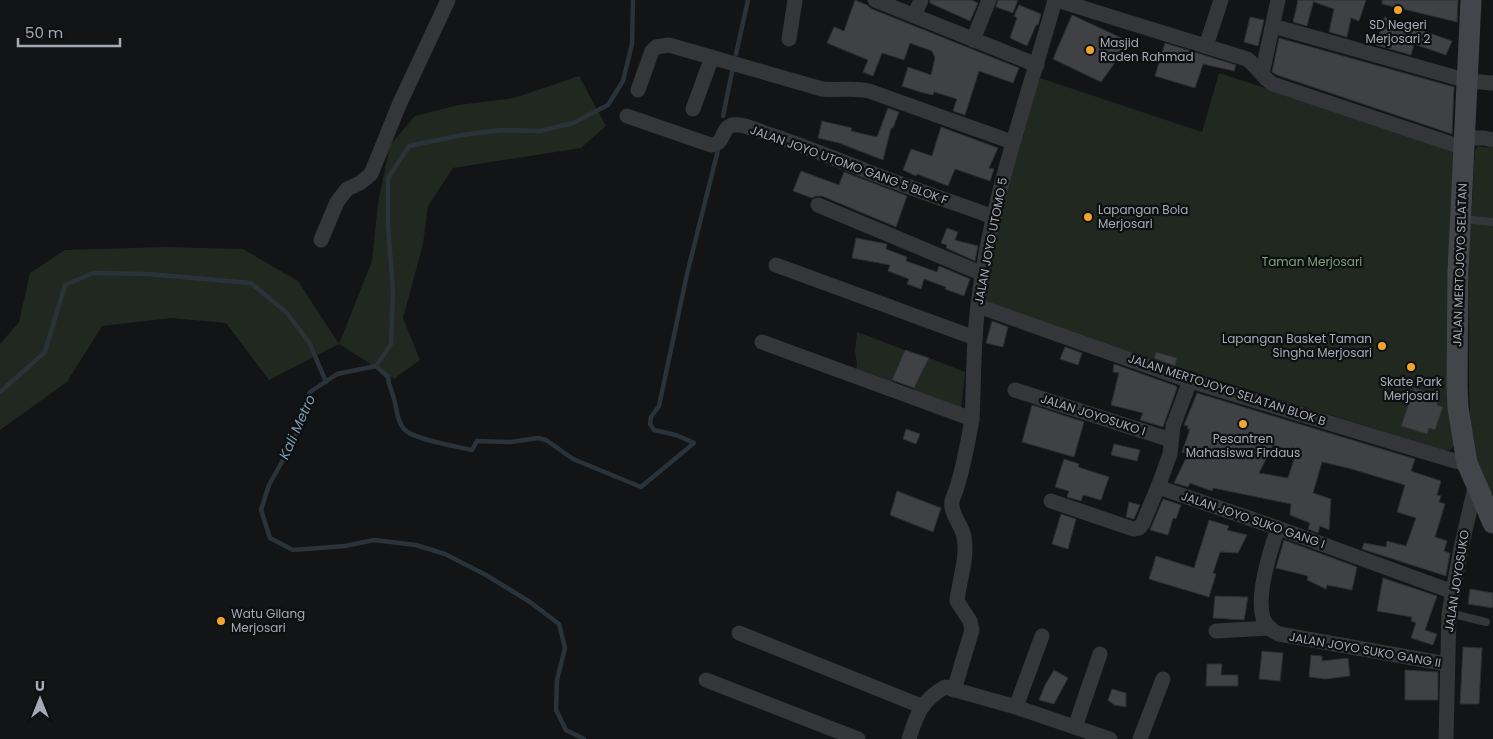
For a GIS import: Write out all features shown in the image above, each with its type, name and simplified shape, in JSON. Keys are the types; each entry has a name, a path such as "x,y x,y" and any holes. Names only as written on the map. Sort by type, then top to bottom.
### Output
{"main road":[{"name":"JALAN MERTOJOYO SELATAN","path":"1471,0 1460,219 1457,385 1458,408 1467,463 1493,523"}],"street":[{"path":"321,240 337,202 347,190 371,174 399,105 448,0"},
{"path":"788,38 795,0"},
{"path":"875,0 1037,65"},
{"path":"914,16 920,0"},
{"path":"973,40 989,0"},
{"path":"1056,0 1247,59 1255,64 1268,82 1274,84 1464,143 1484,138 1493,140"},
{"name":"JALAN JOYO UTOMO 5","path":"954,690 972,630 970,622 957,602 965,548 961,527 954,518 952,502 972,419 975,338 983,308 983,274 1012,142 1056,0"},
{"path":"1206,46 1221,0"},
{"path":"1262,74 1278,0"},
{"path":"1273,26 1468,81 1493,83"},
{"path":"638,90 652,51 656,47 669,45 822,89 869,91 1012,142"},
{"path":"693,109 712,57"},
{"name":"JALAN JOYO UTOMO GANG 5 BLOK F","path":"628,116 711,145 715,145 721,140 728,127 739,125 794,142 880,176 994,217"},
{"path":"818,205 983,274"},
{"path":"776,265 975,338"},
{"name":"JALAN MERTOJOYO SELATAN BLOK B","path":"983,308 1190,381 1467,463"},
{"path":"762,342 972,419"},
{"path":"1051,501 1133,529 1139,528 1143,523 1170,454 1173,426 1190,381"},
{"name":"JALAN JOYOSUKO I","path":"1014,390 1171,440"},
{"name":"JALAN JOYOSUKO","path":"1446,739 1449,613 1476,483"},
{"name":"JALAN JOYO SUKO GANG I","path":"1158,487 1278,528 1453,592"},
{"path":"1270,628 1264,620 1262,610 1263,582 1278,528"},
{"path":"1216,631 1270,628"},
{"name":"JALAN JOYO SUKO GANG II","path":"1270,628 1279,634 1447,664"},
{"path":"739,633 921,706"},
{"path":"1016,707 1042,636"},
{"path":"1075,727 1100,654"},
{"path":"1140,739 1162,679"},
{"path":"706,680 858,739"},
{"path":"909,739 921,706 945,687 1016,707 1110,739"}],"lane":[{"path":"1460,219 1493,222"},
{"path":"1449,613 1486,622"}],"green space":[{"name":"Taman Merjosari","path":"1219,73 1454,150 1454,446 1450,450 1444,450 1142,357 984,301 1013,160 1040,78 1202,132"},
{"path":"579,76 606,126 581,148 453,168 428,206 423,244 403,318 420,360 394,379 339,344 372,261 378,203 390,145 415,116 458,105 514,98"},
{"path":"1478,146 1493,148 1493,493 1489,495 1480,475 1471,437 1469,393 1469,257 1475,150"},
{"path":"165,247 243,249 298,281 339,344 269,380 226,323 171,318 102,326 67,382 0,430 0,344 19,322 30,273 65,250"},
{"path":"857,332 905,350 890,385 856,372 855,351"},
{"path":"929,358 965,372 961,411 911,394"}],"building":[{"path":"855,0 872,9 1019,68 1013,83 979,71 965,115 953,111 957,99 934,92 933,95 920,92 902,86 908,67 931,75 935,58 932,51 910,43 904,60 882,53 873,76 863,72 868,60 827,43 834,27 844,31"},
{"path":"930,0 971,0 978,3 970,21 930,3"},
{"path":"998,0 1018,0 1013,13 996,7"},
{"path":"1298,0 1314,0 1307,26 1293,22"},
{"path":"1314,0 1366,0 1359,21 1351,18 1347,37 1329,32 1334,9 1314,2"},
{"path":"1382,0 1458,0 1457,22 1382,4"},
{"path":"1019,5 1041,14 1038,25 1036,25 1027,46 1010,38 1017,18 1014,16"},
{"name":"Masjid Raden Rahmad","path":"1072,15 1130,42 1101,82 1053,59"},
{"path":"1250,17 1264,20 1258,46 1244,42"},
{"path":"1384,17 1452,41 1446,55 1414,44 1411,55 1376,45"},
{"path":"1279,38 1454,87 1452,134 1277,75 1272,72"},
{"path":"1165,43 1236,65 1234,71 1203,64 1195,88 1155,76"},
{"path":"888,108 899,112 893,128 891,128 883,160 839,143 818,138 822,121 852,128 851,131 877,137"},
{"path":"941,127 998,148 989,168 994,169 990,181 955,169 948,186 903,170 911,149 932,156"},
{"path":"801,171 839,185 844,172 907,196 896,227 822,196 812,198 793,191"},
{"path":"947,228 958,232 955,240 978,246 975,261 946,248 947,245 941,243"},
{"path":"856,238 887,244 886,249 907,257 906,261 937,272 939,266 970,279 964,296 924,279 921,289 907,284 909,279 888,271 890,265 852,258"},
{"path":"992,321 1008,327 1003,347 986,343"},
{"path":"1065,347 1082,353 1078,365 1060,359"},
{"path":"905,350 929,358 914,388 892,380"},
{"path":"1156,352 1177,358 1175,366 1154,358"},
{"path":"1114,364 1176,386 1177,388 1163,427 1140,420 1143,413 1111,405 1119,373 1113,372"},
{"path":"1414,388 1440,396 1437,405 1443,407 1435,430 1429,428 1427,434 1401,426"},
{"path":"1197,393 1415,459 1411,471 1441,481 1437,495 1441,496 1439,502 1445,504 1435,537 1447,541 1444,551 1450,553 1446,576 1362,549 1364,543 1386,547 1387,541 1406,546 1416,518 1397,512 1405,485 1322,462 1313,493 1331,499 1329,530 1320,526 1318,533 1308,529 1310,523 1290,515 1291,504 1213,488 1212,491 1190,483 1188,487 1174,483 1188,454 1182,452 1190,429 1187,429 1188,426 1184,425","holes":["1273,445 1296,453 1288,478 1259,473"]},
{"path":"1032,405 1084,422 1074,457 1022,442"},
{"path":"906,429 920,434 916,444 903,439"},
{"path":"1114,444 1140,450 1137,461 1111,455"},
{"path":"1064,459 1079,464 1078,467 1109,477 1101,500 1083,495 1081,501 1067,497 1069,491 1055,487"},
{"path":"897,491 941,508 933,532 890,515"},
{"path":"1163,499 1181,505 1176,519 1173,518 1168,535 1150,530"},
{"path":"1129,502 1140,505 1134,519 1126,517"},
{"path":"1061,514 1076,519 1068,549 1052,544"},
{"path":"1209,520 1229,526 1227,530 1247,535 1238,553 1220,552 1213,573 1216,574 1209,597 1149,579 1156,556 1194,568"},
{"path":"1284,540 1357,567 1352,590 1327,585 1326,589 1307,580 1308,576 1276,568"},
{"path":"1383,578 1437,596 1425,630 1437,634 1433,645 1411,638 1416,623 1411,621 1412,617 1377,611"},
{"path":"1470,589 1493,593 1493,608 1468,604"},
{"path":"1215,596 1248,597 1244,620 1213,618"},
{"path":"1463,647 1482,648 1479,704 1460,704"},
{"path":"1262,651 1283,653 1280,681 1259,679"},
{"path":"1311,655 1322,656 1322,661 1348,658 1350,676 1325,679 1309,677"},
{"path":"1207,664 1222,664 1221,675 1238,675 1238,686 1206,686"},
{"path":"1054,670 1068,678 1054,704 1039,700"},
{"path":"1405,670 1438,672 1438,700 1405,700"},
{"path":"1112,689 1126,693 1126,707 1114,705 1108,700"}],"waterway":[{"name":"Kali Metro","path":"584,739 566,730 556,710 557,680 565,648 559,624 530,602 486,575 445,554 416,545 374,540 345,546 293,550 270,538 261,510 269,485 302,421 310,392 337,374 376,366 391,344 393,291 388,225 388,178 409,146 462,135 501,130 540,131 573,123 608,105 623,81 632,44 633,0"},
{"path":"736,54 748,0"},
{"path":"723,116 733,67"},
{"path":"376,366 388,377 399,419 404,429 409,433 436,442 472,450 477,441 511,442 538,438 546,440 573,459 641,487 694,443 676,435 654,430 650,424 651,417 659,406 687,274 718,150"},
{"path":"0,392 45,352 65,285 93,273 148,274 251,283 286,312 309,342 326,382"}],"place":[{"name":"SD Negeri Merjosari 2","path":"1398,10"},
{"name":"Masjid Raden Rahmad","path":"1090,50"},
{"name":"Lapangan Bola Merjosari","path":"1088,217"},
{"name":"Lapangan Basket Taman Singha Merjosari","path":"1382,346"},
{"name":"Skate Park Merjosari","path":"1411,367"},
{"name":"Pesantren Mahasiswa Firdaus","path":"1243,424"},
{"name":"Watu Gilang Merjosari","path":"221,621"}]}
